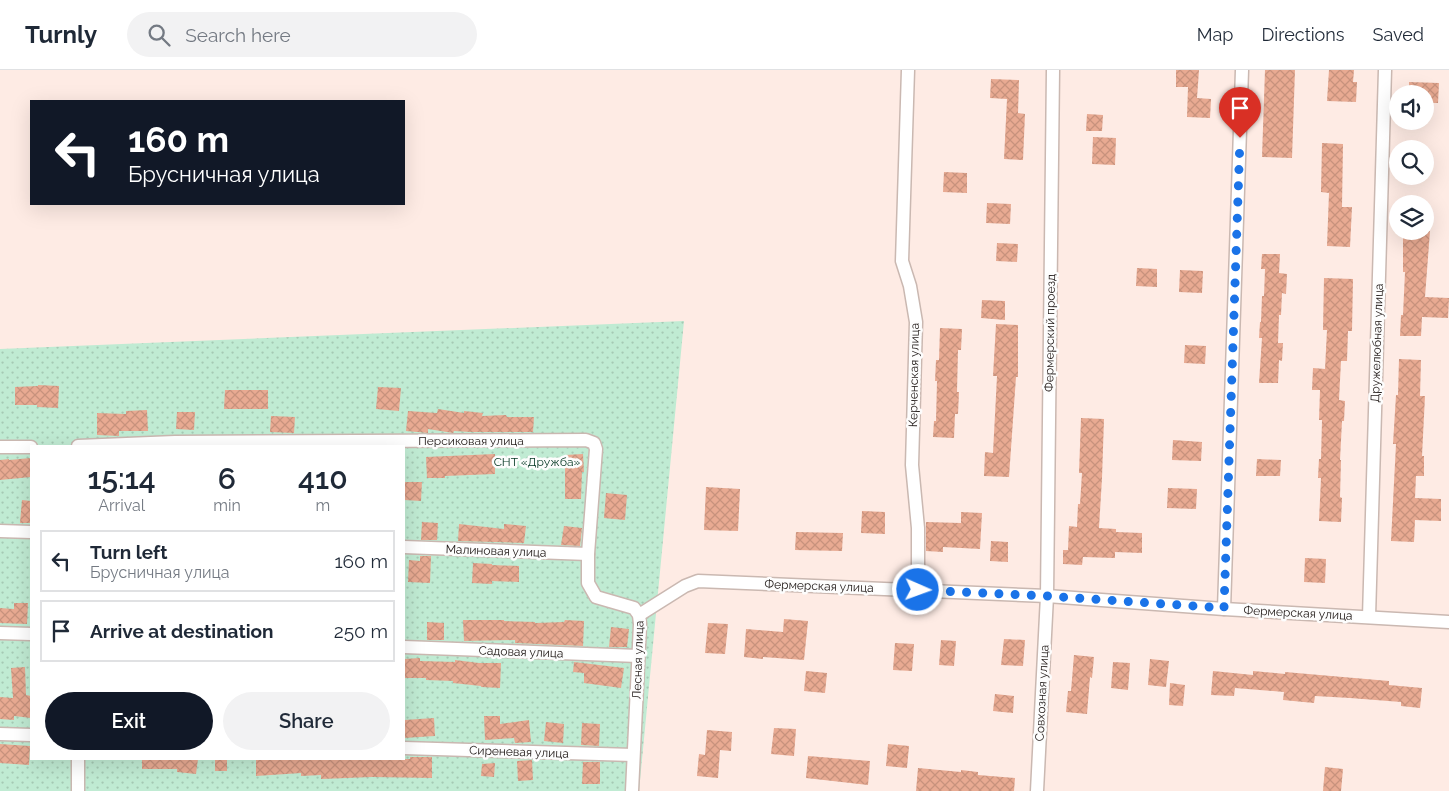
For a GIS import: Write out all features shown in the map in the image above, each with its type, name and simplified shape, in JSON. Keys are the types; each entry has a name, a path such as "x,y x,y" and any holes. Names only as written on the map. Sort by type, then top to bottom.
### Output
{"street":[{"name":"Керченская улица","path":"908,70 902,261 910,286 916,322 912,465 918,528 918,590"},
{"name":"Фермерский проезд","path":"1047,596 1053,70"},
{"path":"1224,608 1242,70"},
{"name":"Дружелюбная улица","path":"1369,617 1385,70"},
{"name":"Персиковая улица","path":"108,445 174,442 586,440 594,443"},
{"name":"Лесная улица","path":"594,443 596,449 588,554 588,583 596,597 634,608 639,614 632,791"},
{"path":"0,447 30,447"},
{"path":"0,531 30,532"},
{"name":"Малиновая улица","path":"405,547 588,554"},
{"name":"Фермерская улица","path":"639,614 685,586 698,581 1047,596 1449,622"},
{"name":"Совхозная улица","path":"1037,791 1047,596"},
{"path":"0,633 30,634"},
{"name":"Садовая улица","path":"405,648 638,656"},
{"path":"0,734 30,735"},
{"name":"Сиреневая улица","path":"405,748 634,755"},
{"path":"78,760 78,791"}],"green space":[{"name":"СНТ «Дружба»","path":"684,321 639,791 0,791 0,349"}],"building":[{"path":"1176,70 1199,70 1197,98 1211,99 1210,118 1187,117 1188,87 1176,87"},
{"path":"1265,70 1295,70 1292,158 1262,157"},
{"path":"1329,70 1354,70 1353,82 1357,82 1356,102 1327,101"},
{"path":"991,79 1019,80 1018,113 1025,114 1023,160 1004,159 1007,99 990,98"},
{"path":"1409,82 1439,83 1438,103 1434,103 1434,85 1409,85"},
{"path":"1087,114 1103,115 1102,131 1086,131"},
{"path":"1093,137 1116,138 1115,165 1092,164"},
{"path":"1322,143 1343,144 1342,207 1352,207 1350,247 1327,246 1329,193 1321,192"},
{"path":"944,172 967,173 967,193 943,192"},
{"path":"987,203 1011,204 1010,224 986,223"},
{"path":"1403,240 1429,240 1425,297 1449,298 1448,318 1422,317 1421,336 1400,336 1401,315 1403,315 1405,272 1403,272"},
{"path":"997,243 1018,244 1017,262 996,261"},
{"path":"1262,254 1280,254 1279,273 1287,274 1286,294 1282,293 1281,315 1279,315 1278,343 1283,343 1282,361 1279,360 1278,383 1259,383 1262,338 1259,338 1265,269 1261,269"},
{"path":"1137,268 1157,269 1157,287 1136,286"},
{"path":"1180,270 1203,271 1202,293 1179,292"},
{"path":"1324,278 1353,279 1352,331 1348,331 1347,361 1341,361 1339,400 1345,401 1340,460 1341,522 1319,521 1321,478 1318,478 1319,459 1321,459 1322,420 1319,420 1320,390 1312,390 1313,368 1325,369 1327,330 1323,330"},
{"path":"982,300 1005,301 1005,320 981,318"},
{"path":"996,324 1018,325 1018,377 1016,377 1009,477 984,476 985,452 993,453 997,376 993,376"},
{"path":"940,328 962,329 961,350 958,350 958,414 955,414 954,438 933,437 934,421 936,421 937,381 935,381 936,360 939,360"},
{"path":"1185,345 1206,346 1205,364 1184,363"},
{"path":"1399,359 1421,360 1420,396 1425,396 1422,456 1424,456 1424,476 1416,476 1415,498 1441,499 1441,521 1415,520 1414,542 1391,541 1396,444 1393,444 1396,395 1398,395"},
{"path":"59,386 58,408 37,407 37,405 15,405 15,387"},
{"path":"378,387 401,388 399,411 376,409"},
{"path":"225,390 268,390 268,409 224,409"},
{"path":"438,409 464,413 464,411 483,413 482,416 534,417 533,432 454,431 453,433 428,429 428,433 406,431 408,411 437,413"},
{"path":"147,410 148,431 119,431 119,436 97,435 97,413 126,414 126,411"},
{"path":"177,412 195,412 194,430 176,429"},
{"path":"271,416 295,417 294,433 270,432"},
{"path":"1081,418 1104,419 1099,528 1116,529 1116,532 1142,533 1142,553 1115,552 1115,558 1083,557 1082,565 1063,564 1063,550 1068,550 1069,526 1077,527 1078,504 1080,504 1082,473 1079,473"},
{"path":"1173,440 1202,442 1201,461 1172,460"},
{"path":"495,454 495,474 427,478 426,457"},
{"path":"583,454 584,472 582,472 581,499 565,499 565,455"},
{"path":"30,458 30,477 0,480 0,460"},
{"path":"1257,459 1281,460 1280,476 1256,476"},
{"path":"405,482 422,482 421,501 405,500"},
{"path":"706,487 740,489 738,531 704,530"},
{"path":"1168,488 1197,489 1196,509 1167,508"},
{"path":"606,493 627,495 625,520 604,518"},
{"path":"22,500 30,501 30,523 20,523"},
{"path":"862,511 885,512 885,534 861,533"},
{"path":"961,512 982,513 980,549 943,547 943,552 926,551 926,522 961,523"},
{"path":"422,522 438,523 437,540 421,540"},
{"path":"459,524 504,529 504,524 526,526 524,543 458,541"},
{"path":"564,526 582,528 580,546 561,545"},
{"path":"796,532 843,533 842,551 795,550"},
{"path":"991,541 1008,542 1008,562 990,561"},
{"path":"420,556 431,556 430,583 408,582 409,560 420,561"},
{"path":"1305,558 1326,559 1325,583 1304,582"},
{"path":"473,563 519,566 519,582 492,581 492,584 472,583"},
{"path":"14,603 28,603 27,624 0,623 0,608 14,609"},
{"path":"784,619 808,621 804,660 744,657 746,629 783,632"},
{"path":"463,620 504,620 535,623 564,622 565,620 584,621 583,646 515,643 515,640 464,641"},
{"path":"427,622 444,623 444,640 427,640"},
{"path":"708,623 728,624 725,654 705,653"},
{"path":"611,627 629,629 627,647 609,647"},
{"path":"1004,639 1025,640 1023,666 1001,665"},
{"path":"941,640 956,641 954,666 939,665"},
{"path":"895,643 914,644 912,671 893,670"},
{"path":"1074,655 1094,657 1092,678 1090,677 1087,714 1066,712 1068,691 1071,691"},
{"path":"420,658 420,661 455,662 455,660 501,663 500,688 453,683 453,681 426,680 426,678 405,678 405,659"},
{"path":"1150,659 1169,661 1166,687 1148,685"},
{"path":"574,662 624,668 621,688 584,683 584,673 573,672"},
{"path":"1113,662 1130,663 1128,690 1111,688"},
{"path":"25,667 26,695 30,696 30,718 14,716 14,720 0,719 0,697 13,698 11,668"},
{"path":"806,671 827,673 825,693 804,691"},
{"path":"1213,671 1253,675 1253,671 1285,674 1285,672 1389,681 1389,685 1422,688 1420,708 1401,706 1401,702 1350,698 1315,696 1314,703 1283,700 1284,692 1235,688 1234,696 1211,695"},
{"path":"1170,683 1185,685 1183,706 1169,705"},
{"path":"995,694 1014,696 1013,713 993,711"},
{"path":"484,716 500,716 500,724 529,720 531,742 515,743 514,738 485,740"},
{"path":"434,718 435,736 405,738 405,720"},
{"path":"546,722 564,724 563,743 544,741"},
{"path":"582,723 600,724 599,746 581,745"},
{"path":"774,728 796,729 794,756 771,754"},
{"path":"707,730 732,732 731,751 720,750 718,778 697,776 699,754 705,755"},
{"path":"0,744 30,746 29,765 0,763"},
{"path":"888,744 909,746 907,768 886,766"},
{"path":"808,756 870,761 868,785 806,778"},
{"path":"410,757 432,757 432,778 372,777 321,779 321,775 301,776 301,773 256,776 256,760 410,759"},
{"path":"142,760 198,760 196,774 177,772 177,769 142,769"},
{"path":"215,760 227,760 227,771 215,771"},
{"path":"532,760 533,780 518,781 517,761"},
{"path":"583,762 600,762 600,784 582,784"},
{"path":"495,763 494,777 481,776 482,764"},
{"path":"1325,767 1343,769 1341,791 1323,791"},
{"path":"918,768 961,772 961,770 978,772 978,775 1015,778 1014,791 916,791"}],"route":[{"path":"918,590 1047,596 1224,608 1240,138"}]}
